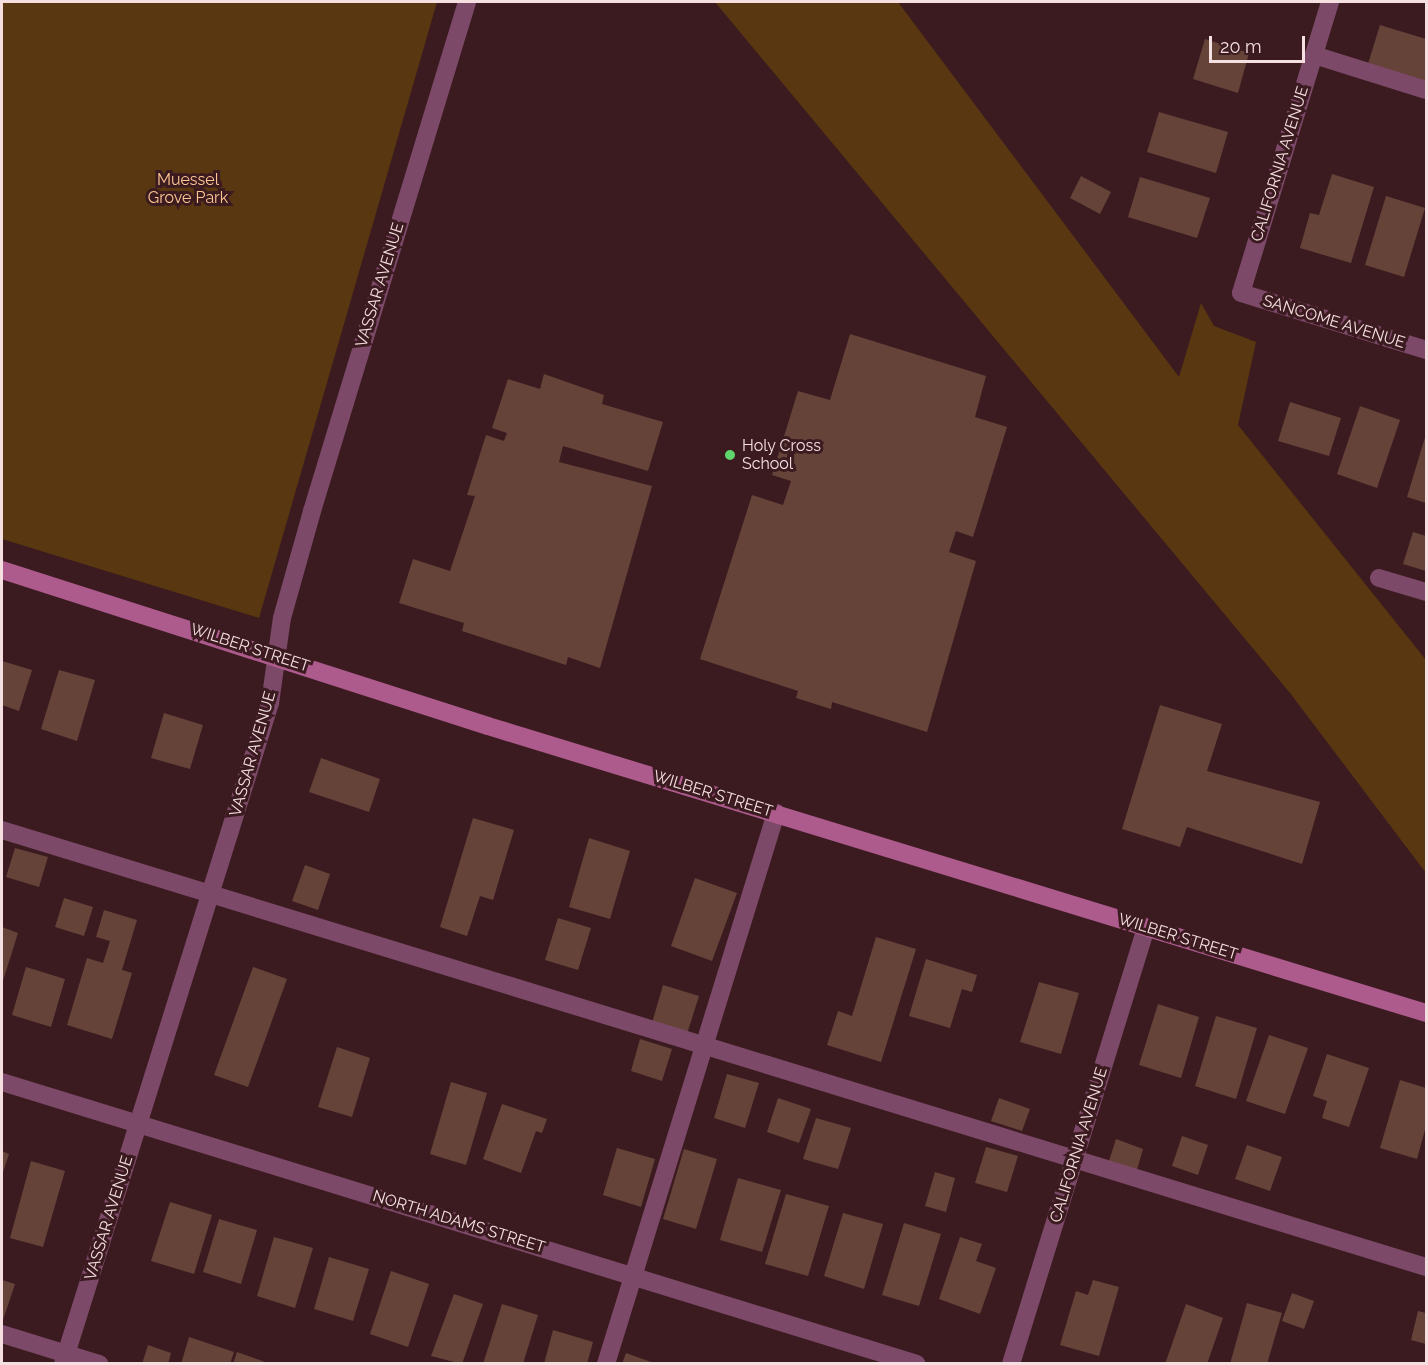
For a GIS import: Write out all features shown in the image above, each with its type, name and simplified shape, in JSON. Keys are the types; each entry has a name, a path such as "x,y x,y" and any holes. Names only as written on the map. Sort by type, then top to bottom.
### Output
{"street":[{"name":"VASSAR AVENUE","path":"65,1359 270,703 282,618 312,511 467,2"},
{"name":"CALIFORNIA AVENUE","path":"1241,293 1330,2"},
{"path":"1314,55 1426,90"},
{"name":"SANCOME AVENUE","path":"1241,293 1426,350"},
{"name":"WILBER STREET","path":"2,570 776,813 1426,1013"},
{"path":"1379,578 1426,592"},
{"path":"606,1364 776,813"},
{"path":"2,830 1426,1267"},
{"name":"CALIFORNIA AVENUE","path":"1011,1364 1146,927"},
{"name":"NORTH ADAMS STREET","path":"2,1082 917,1364"},
{"path":"2,1334 65,1359 99,1364"}],"green space":[{"name":"Muessel Grove Park","path":"2,2 437,2 259,618 2,539"},
{"path":"715,2 898,2 1179,377 1201,303 1214,326 1256,342 1238,425 1426,660 1426,873 1290,693"}],"building":[{"path":"1380,25 1426,39 1426,85 1367,67"},
{"path":"1205,39 1249,53 1238,93 1193,79"},
{"path":"1159,112 1228,132 1216,173 1147,152"},
{"path":"1332,174 1374,187 1351,263 1300,248 1310,213 1319,215"},
{"path":"1081,176 1111,192 1100,214 1070,198"},
{"path":"1140,177 1210,198 1197,238 1128,217"},
{"path":"1386,196 1425,208 1404,277 1365,265"},
{"path":"850,334 986,376 975,417 1007,427 973,537 956,531 949,552 976,561 927,732 832,702 831,709 796,698 798,691 700,659 752,495 783,505 791,481 772,475 798,391 830,400"},
{"path":"544,374 604,395 602,404 663,422 648,471 563,446 559,462 652,486 600,668 568,657 566,665 462,631 464,623 399,603 413,559 450,571 475,496 467,495 486,435 504,441 507,433 492,428 508,379 540,389"},
{"path":"1290,402 1341,418 1329,456 1278,441"},
{"path":"1360,406 1400,420 1377,488 1337,474"},
{"path":"1426,434 1426,503 1407,497"},
{"path":"1413,532 1426,536 1426,571 1403,564"},
{"path":"2,661 32,670 19,711 2,705"},
{"path":"59,670 95,680 77,741 41,729"},
{"path":"1160,705 1222,724 1207,771 1320,802 1302,864 1187,827 1180,847 1122,829"},
{"path":"164,713 203,725 190,769 151,758"},
{"path":"321,758 380,779 369,812 309,792"},
{"path":"473,818 514,830 493,900 480,896 467,936 440,927"},
{"path":"589,838 630,851 610,919 569,907"},
{"path":"15,848 48,857 39,887 6,877"},
{"path":"305,865 330,874 318,910 292,901"},
{"path":"695,878 737,893 712,961 671,946"},
{"path":"64,898 93,907 84,936 55,927"},
{"path":"104,910 137,920 122,970 132,973 112,1039 67,1025 87,958 103,963 110,941 96,937"},
{"path":"558,918 591,928 578,970 545,960"},
{"path":"2,927 18,933 2,984"},
{"path":"876,937 916,949 881,1062 827,1045 838,1011 852,1016"},
{"path":"926,959 977,975 972,992 962,989 950,1028 909,1016"},
{"path":"26,967 65,979 51,1027 12,1015"},
{"path":"253,967 287,979 248,1087 214,1075"},
{"path":"1039,982 1079,993 1061,1054 1020,1042"},
{"path":"663,985 699,996 687,1034 652,1023"},
{"path":"1158,1004 1199,1017 1181,1078 1139,1065"},
{"path":"1216,1016 1257,1028 1236,1099 1195,1086"},
{"path":"1269,1035 1308,1048 1285,1114 1246,1101"},
{"path":"640,1039 672,1049 662,1081 631,1071"},
{"path":"337,1047 370,1058 352,1117 318,1107"},
{"path":"1327,1054 1369,1068 1349,1127 1322,1118 1327,1101 1313,1096"},
{"path":"727,1074 759,1083 745,1128 714,1118"},
{"path":"1400,1080 1426,1088 1426,1126 1417,1159 1380,1148"},
{"path":"451,1082 487,1093 466,1165 430,1154"},
{"path":"778,1098 811,1109 799,1143 767,1132"},
{"path":"999,1098 1030,1109 1022,1131 991,1121"},
{"path":"502,1104 547,1119 542,1133 536,1131 521,1173 483,1159"},
{"path":"816,1118 851,1128 838,1169 803,1159"},
{"path":"1182,1136 1208,1145 1198,1175 1172,1166"},
{"path":"1116,1139 1143,1149 1137,1170 1109,1161"},
{"path":"1247,1145 1282,1157 1270,1191 1235,1179"},
{"path":"986,1147 1018,1156 1007,1192 975,1183"},
{"path":"617,1148 655,1159 641,1207 603,1195"},
{"path":"684,1149 717,1159 696,1229 663,1219"},
{"path":"2,1151 9,1154 2,1175"},
{"path":"31,1161 65,1171 43,1247 10,1238"},
{"path":"935,1172 955,1178 946,1212 925,1206"},
{"path":"738,1178 781,1190 762,1252 720,1240"},
{"path":"786,1194 829,1206 808,1276 765,1264"},
{"path":"170,1202 212,1215 194,1274 151,1261"},
{"path":"843,1213 883,1224 864,1289 824,1276"},
{"path":"219,1219 257,1230 241,1284 203,1272"},
{"path":"904,1223 941,1234 919,1306 882,1295"},
{"path":"274,1237 313,1248 295,1308 257,1296"},
{"path":"960,1237 982,1244 976,1261 996,1268 980,1314 939,1299"},
{"path":"329,1257 369,1269 353,1321 314,1309"},
{"path":"391,1271 429,1284 408,1347 370,1334"},
{"path":"2,1280 15,1284 2,1323"},
{"path":"1093,1280 1119,1287 1099,1356 1060,1345 1076,1291 1088,1295"},
{"path":"1292,1293 1314,1301 1304,1329 1282,1321"},
{"path":"454,1294 483,1304 462,1364 431,1356"},
{"path":"1247,1303 1282,1313 1267,1364 1230,1364"},
{"path":"502,1304 538,1315 523,1364 483,1364"},
{"path":"1186,1304 1223,1318 1207,1364 1165,1364"},
{"path":"1418,1311 1426,1313 1426,1344 1411,1340"},
{"path":"553,1330 593,1342 587,1364 544,1364"},
{"path":"189,1337 234,1352 230,1364 181,1364"},
{"path":"148,1345 171,1353 168,1364 142,1364"},
{"path":"237,1352 268,1363 268,1364 233,1364"},
{"path":"626,1353 654,1363 654,1364 622,1364"}],"place":[{"name":"Holy Cross School","path":"730,455"}]}
